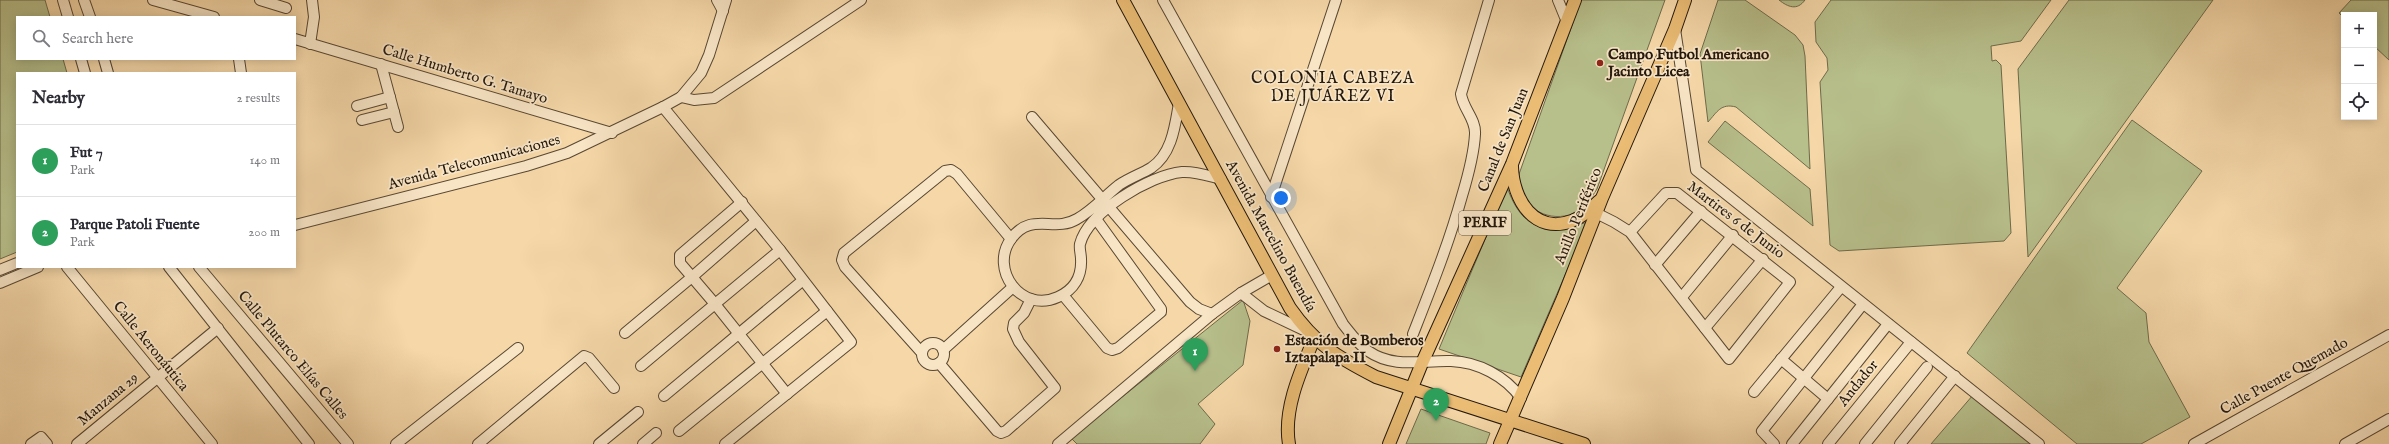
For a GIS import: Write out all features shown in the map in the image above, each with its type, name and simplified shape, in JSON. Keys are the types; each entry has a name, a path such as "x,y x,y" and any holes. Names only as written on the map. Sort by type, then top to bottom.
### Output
{"main road":[{"name":"Avenida Marcelino Buendía","path":"1122,0 1290,308 1310,335 1350,364 1376,377 1574,439 1584,444"},
{"name":"Canal de San Juan","path":"1389,444 1422,363 1512,164 1575,0"},
{"name":"Anillo Periférico","path":"1500,444 1521,398 1602,198 1675,28 1685,0"},
{"path":"1512,164 1512,182 1517,198 1523,207 1541,220 1555,224 1571,221 1587,212 1602,198"},
{"path":"1289,444 1290,407 1310,335"}],"street":[{"path":"63,0 68,16"},
{"path":"84,0 90,16"},
{"path":"153,0 210,16"},
{"path":"260,0 284,8"},
{"path":"310,44 314,17 312,0"},
{"path":"717,0 723,11"},
{"name":"Avenida Telecomunicaciones","path":"296,225 526,166 567,153 612,133 664,107 681,97 701,73 709,55 726,0"},
{"path":"681,97 694,100 714,98 861,0"},
{"name":"Avenida Marcelino Buendía","path":"1163,0 1271,197 1343,324 1355,340 1368,351 1393,362 1422,363 1452,361 1494,373 1504,378 1521,398"},
{"path":"1271,197 1336,0"},
{"path":"1413,334 1448,246 1470,169 1475,133 1473,122 1463,105 1461,94 1488,0"},
{"path":"1558,0 1567,22"},
{"path":"1675,28 1696,170 2039,444"},
{"name":"Calle Humberto G. Tamayo","path":"296,39 612,133"},
{"path":"81,60 85,72"},
{"path":"104,60 108,72"},
{"path":"239,60 241,72"},
{"path":"381,64 398,127"},
{"path":"357,106 390,97"},
{"path":"1179,103 1168,146 1161,160 1120,185 1106,204 1079,245 1082,265 1080,274 1071,289 1063,295 1044,301 1031,299 1013,287 1003,267 1005,249 1011,239 1027,225 1037,222 1065,224 1076,220 1106,204 1134,188 1168,175 1183,172 1221,179"},
{"path":"664,107 742,202 851,342 725,444"},
{"path":"362,120 394,112"},
{"path":"1032,117 1190,302 1199,309 1212,314"},
{"path":"1011,239 957,174 951,170 945,171 844,253 842,260 846,267 913,344 924,350 927,363 944,355 1013,287"},
{"name":"Martires 6 de Junio","path":"1630,232 1666,193 1677,193 1733,235 1790,282 1729,360 1705,328"},
{"path":"742,202 680,255 680,263 787,394"},
{"path":"1655,265 1701,211"},
{"path":"1596,214 1614,222 1630,232 1705,328 1762,259"},
{"path":"1063,295 1107,348 1112,350 1118,348 1162,309 1096,219"},
{"path":"625,333 756,221"},
{"path":"1682,297 1733,235"},
{"path":"641,366 780,250"},
{"path":"0,270 16,263"},
{"path":"0,283 36,268"},
{"name":"Calle Aeronáutica","path":"68,268 212,444"},
{"path":"170,268 309,444"},
{"name":"Calle Plutarco Elías Calles","path":"200,268 348,444"},
{"path":"1058,444 1212,314 1241,292 1272,275"},
{"path":"664,396 802,281"},
{"path":"1754,392 1841,287"},
{"path":"1241,292 1264,311 1310,335"},
{"path":"924,350 935,344 1001,433 1052,392 1054,385 1019,342 1013,329 1014,323 1028,307 1031,299"},
{"path":"1774,444 1762,431 1863,304"},
{"path":"679,431 827,311"},
{"name":"Andador","path":"1792,444 1888,324"},
{"name":"Manzana 29","path":"77,444 218,328"},
{"name":"Calle Puente Quemado","path":"2194,444 2389,335"},
{"name":"Andador","path":"1828,444 1911,342"},
{"path":"396,444 518,348"},
{"path":"478,444 584,356 589,358 614,388"},
{"name":"Andador","path":"1781,359 1828,399"},
{"path":"1865,444 1927,366"},
{"path":"1900,444 1955,376"},
{"path":"599,444 638,412"},
{"path":"2345,444 2389,419"},
{"path":"643,444 656,433"},
{"path":"31,444 41,437 47,444"}],"green space":[{"path":"0,0 45,0 50,16 16,16 16,60 63,60 67,72 16,72 16,252 0,259"},
{"name":"Campo Futbol Americano Jacinto Licea","path":"1581,0 1665,0 1597,189 1580,210 1568,215 1552,216 1544,214 1530,206 1520,192 1518,177"},
{"path":"1718,0 1745,0 1795,35 1803,45 1805,56 1810,169 1736,107 1723,107 1708,122 1700,54"},
{"path":"1779,0 1805,0 1799,6 1792,7"},
{"path":"1831,0 2051,0 2021,41 1991,46 1992,61 1996,60 2001,65 2011,233 2004,241 1839,251 1830,245 1820,82 1828,70 1827,58 1816,42 1815,22"},
{"path":"2069,0 2213,0 2028,257 2018,69"},
{"path":"2351,0 2389,0 2389,60 2377,49 2377,12 2341,12 2341,15 2339,13"},
{"path":"2132,120 2202,171 2117,288 2146,313 2149,342 2190,417 2141,444 2077,444 1967,353"},
{"path":"1725,121 1810,189 1813,226 1708,142"},
{"path":"1507,187 1513,202 1520,213 1529,221 1538,226 1560,228 1588,222 1521,377 1439,349"},
{"path":"1243,300 1250,321 1243,365 1198,404 1215,424 1200,444 1077,444 1071,438"},
{"path":"1973,395 2034,444 1931,444"},
{"path":"1421,409 1490,433 1486,444 1406,444"}],"place":[{"name":"Campo Futbol Americano Jacinto Licea","path":"1600,63"},
{"name":"Estación de Bomberos Iztapalapa II","path":"1277,349"},
{"name":"Fut 7","path":"1195,371"},
{"name":"Parque Patoli Fuente","path":"1436,421"}],"district":[{"name":"COLONIA CABEZA DE JUÁREZ VI","path":"1333,88"}]}
